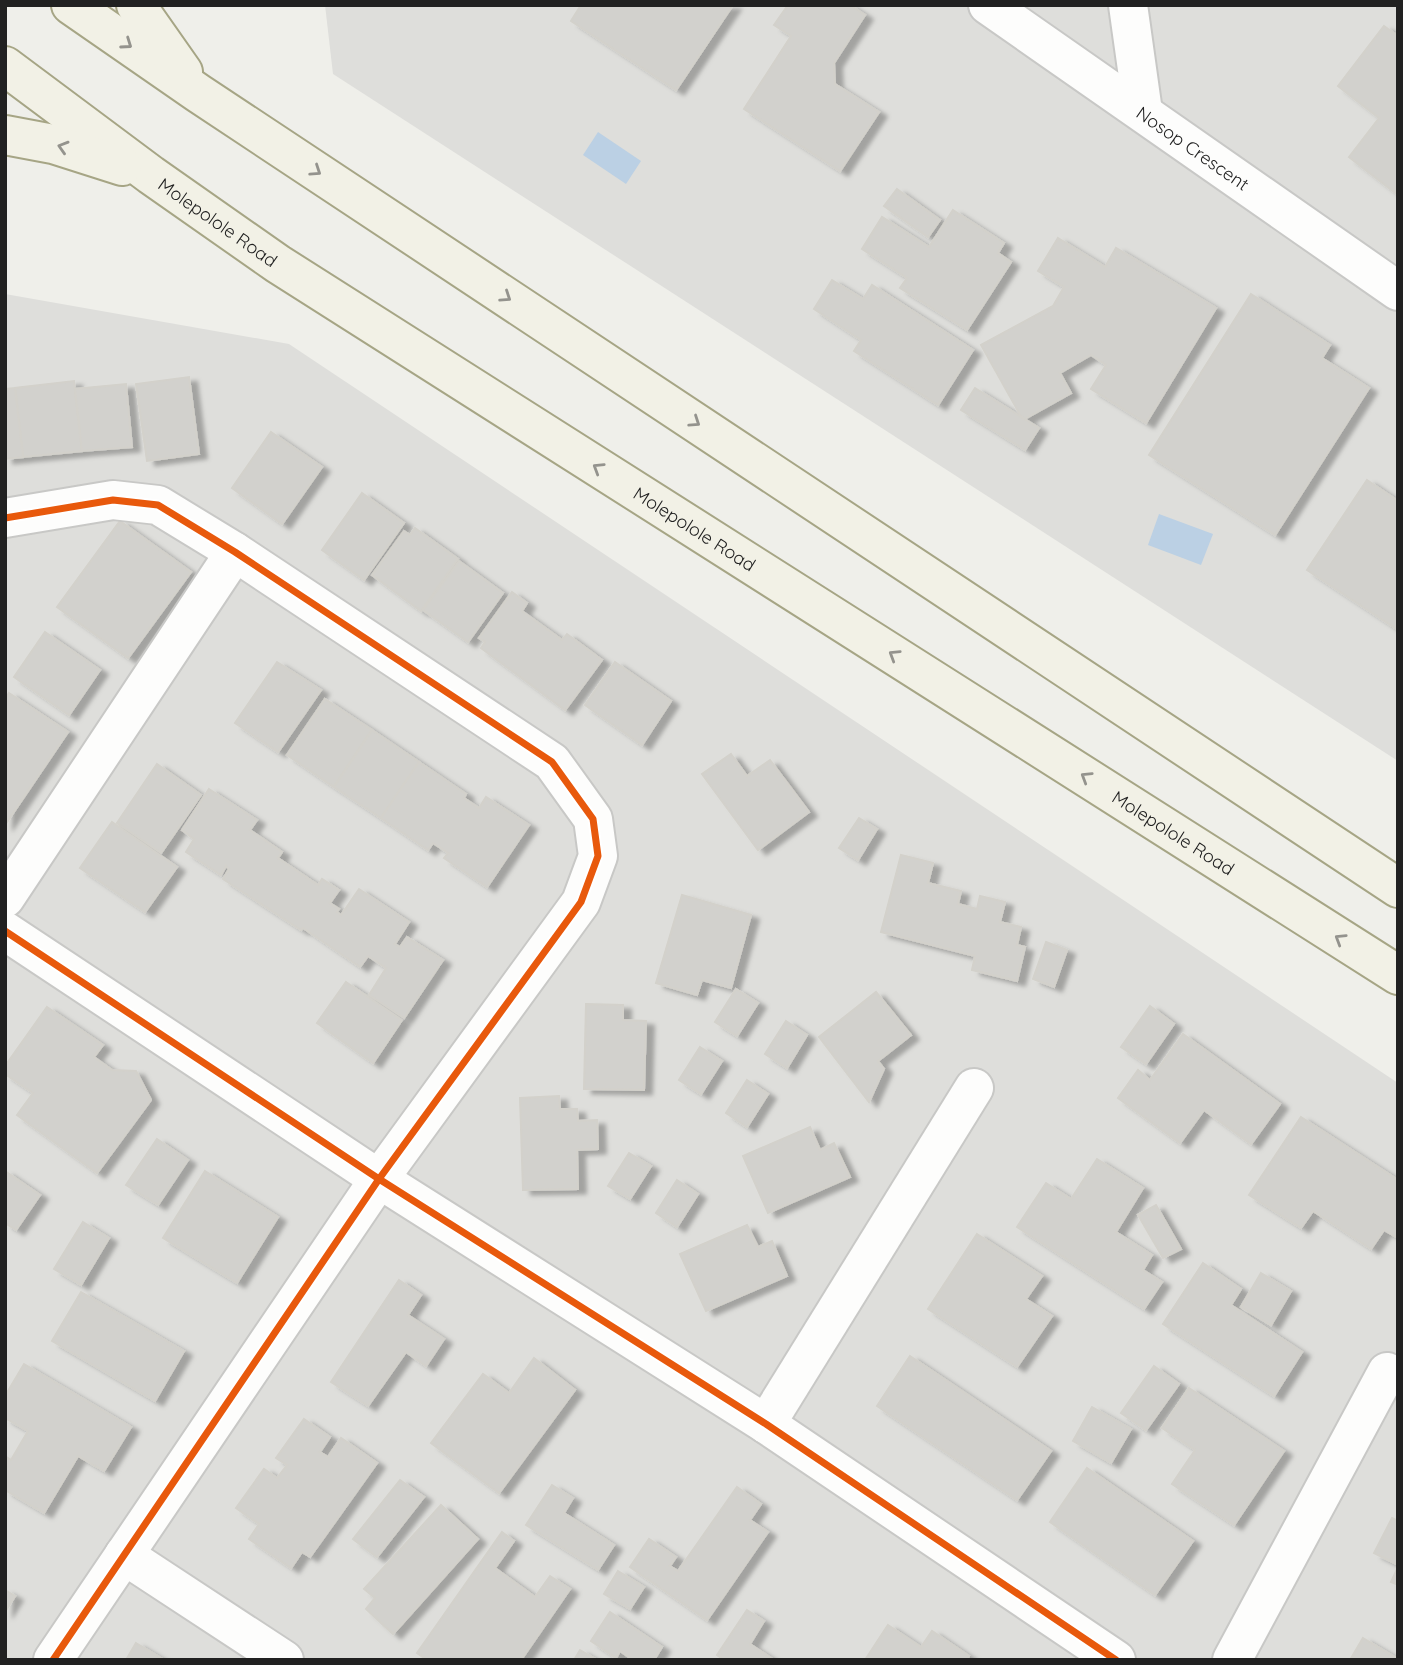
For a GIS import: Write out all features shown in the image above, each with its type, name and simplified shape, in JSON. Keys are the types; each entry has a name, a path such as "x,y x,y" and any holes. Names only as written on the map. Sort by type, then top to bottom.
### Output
{"main road":[{"path":"71,5 198,93 1398,888"},
{"path":"136,5 198,93"},
{"name":"Molepolole Road","path":"5,66 151,175 289,272 1398,975"},
{"path":"5,135 53,144 151,175"}],"street":[{"name":"Nosop Crescent","path":"988,5 1398,291"},
{"path":"1128,5 1143,112"},
{"path":"5,518 113,500 158,505 235,552 552,762 593,819 598,856 581,902 379,1180 53,1660"},
{"path":"5,898 235,552"},
{"path":"5,931 379,1180 766,1424 1116,1660"},
{"path":"766,1424 974,1088"},
{"path":"1231,1660 1387,1372"},
{"path":"124,1555 284,1660"}],"shaded area":[{"path":"325,5 1398,5 1398,761 333,74"},
{"path":"5,294 289,344 1398,1083 1398,1660 5,1660"}],"water":[{"path":"598,132 641,161 626,184 583,155"},
{"path":"1159,514 1213,534 1201,565 1148,545"}],"building":[{"path":"581,5 733,5 676,90 571,21"},
{"path":"788,5 850,5 865,15 834,63 835,84 879,112 840,171 744,109 791,36 774,25"},
{"path":"1384,26 1398,36 1398,195 1349,157 1379,118 1338,86"},
{"path":"897,189 940,220 928,237 884,206"},
{"path":"953,210 1004,243 998,253 1011,262 967,330 900,288 907,278 862,249 882,217 929,247"},
{"path":"1058,238 1105,267 1116,248 1216,308 1146,423 1091,389 1106,365 1091,355 1060,373 1071,393 1023,420 981,345 1053,306 1064,287 1038,271"},
{"path":"832,280 863,299 872,285 973,350 938,405 854,351 861,340 814,309"},
{"path":"1251,294 1330,345 1322,358 1369,388 1275,535 1149,455"},
{"path":"189,377 199,454 147,461 136,384"},
{"path":"74,381 82,451 23,457 15,388"},
{"path":"126,384 132,447 82,451 75,389"},
{"path":"15,388 23,457 5,459 5,389"},
{"path":"975,388 1039,428 1025,450 961,410"},
{"path":"271,432 322,467 282,524 232,488"},
{"path":"1367,480 1398,501 1398,630 1307,570"},
{"path":"362,493 404,523 364,580 322,550"},
{"path":"120,521 191,572 128,658 57,607"},
{"path":"415,528 458,559 421,611 372,575 404,531 410,535"},
{"path":"459,561 503,593 468,642 423,610"},
{"path":"512,592 527,603 522,611 562,640 567,634 602,660 565,710 481,648 485,642 479,638"},
{"path":"45,632 100,670 69,715 14,677"},
{"path":"277,662 321,690 278,752 235,723"},
{"path":"615,662 671,701 642,745 585,705"},
{"path":"9,693 68,732 5,825 5,699"},
{"path":"325,699 372,730 334,787 287,755"},
{"path":"372,730 419,762 381,818 334,787"},
{"path":"731,754 747,776 770,760 809,812 758,850 702,774"},
{"path":"419,762 466,794 464,798 479,808 486,797 529,825 487,887 444,858 448,853 433,843 428,850 381,818"},
{"path":"157,764 201,795 161,853 117,823"},
{"path":"209,789 257,820 250,830 282,852 278,858 318,885 322,879 339,890 330,903 339,909 337,912 341,915 359,889 409,922 395,944 400,947 407,937 443,960 404,1018 369,995 386,968 368,956 360,967 223,879 229,869 226,866 221,875 186,852 194,839 182,830"},
{"path":"859,818 877,829 858,860 839,848"},
{"path":"112,822 177,867 145,912 80,868"},
{"path":"901,855 933,863 928,883 961,891 958,904 977,909 980,896 1005,902 1000,922 1021,927 1017,945 1025,947 1017,981 972,970 975,956 881,932"},
{"path":"682,895 751,915 731,988 702,980 697,995 656,983"},
{"path":"1046,942 1067,950 1054,987 1033,979"},
{"path":"346,982 402,1020 373,1063 317,1023"},
{"path":"736,989 758,1003 737,1036 715,1022"},
{"path":"876,992 911,1035 878,1061 884,1069 869,1102 819,1037"},
{"path":"586,1004 623,1005 623,1020 646,1021 644,1090 584,1089"},
{"path":"1150,1006 1174,1024 1146,1064 1121,1047"},
{"path":"47,1007 103,1045 94,1057 112,1070 136,1071 151,1100 97,1173 17,1115 33,1093 5,1074 5,1066"},
{"path":"786,1021 807,1035 787,1068 765,1054"},
{"path":"1183,1034 1280,1104 1251,1144 1204,1110 1180,1143 1118,1098 1138,1070 1150,1080"},
{"path":"700,1047 722,1061 701,1094 679,1080"},
{"path":"747,1080 768,1094 747,1127 726,1113"},
{"path":"559,1096 560,1109 577,1109 578,1121 597,1120 598,1149 577,1150 578,1189 523,1190 520,1098"},
{"path":"1301,1117 1398,1180 1398,1238 1384,1230 1371,1249 1313,1211 1301,1228 1249,1195"},
{"path":"810,1127 820,1150 834,1143 850,1177 768,1213 743,1156"},
{"path":"157,1139 188,1160 158,1205 126,1185"},
{"path":"629,1153 651,1166 630,1199 608,1186"},
{"path":"1097,1159 1143,1188 1116,1232 1152,1255 1143,1270 1162,1282 1144,1309 1017,1227 1046,1183 1071,1199"},
{"path":"5,1171 40,1195 16,1230 5,1223"},
{"path":"205,1171 278,1217 237,1283 163,1238"},
{"path":"677,1180 698,1194 677,1227 656,1213"},
{"path":"1156,1205 1181,1249 1163,1258 1138,1215"},
{"path":"83,1222 109,1238 81,1285 54,1269"},
{"path":"747,1225 758,1247 772,1241 787,1276 706,1311 680,1254"},
{"path":"977,1234 1042,1276 1026,1299 1052,1316 1017,1367 928,1309"},
{"path":"1203,1263 1241,1289 1231,1305 1302,1352 1274,1396 1163,1324"},
{"path":"1261,1273 1291,1291 1271,1325 1241,1307"},
{"path":"399,1280 421,1295 408,1315 444,1339 426,1366 406,1352 368,1406 331,1382"},
{"path":"81,1292 184,1351 155,1401 52,1341"},
{"path":"910,1356 1051,1451 1017,1500 877,1406"},
{"path":"534,1358 575,1390 499,1493 431,1443 483,1374 509,1393"},
{"path":"24,1364 131,1427 104,1471 78,1456 44,1513 5,1490 5,1456 11,1460 28,1431 5,1418 5,1396"},
{"path":"1154,1366 1179,1384 1146,1430 1121,1413"},
{"path":"1189,1388 1284,1451 1234,1525 1172,1484 1195,1450 1162,1428"},
{"path":"1092,1407 1131,1429 1111,1463 1073,1441"},
{"path":"304,1419 330,1437 320,1452 328,1457 341,1438 377,1463 310,1557 302,1552 291,1568 249,1539 259,1524 236,1508 264,1469 277,1478 287,1465 276,1458"},
{"path":"1087,1468 1193,1541 1155,1595 1050,1522"},
{"path":"400,1480 424,1497 377,1557 353,1539"},
{"path":"552,1485 573,1498 564,1513 614,1545 598,1570 526,1525"},
{"path":"737,1487 761,1504 750,1520 768,1532 707,1620 630,1567 649,1539 676,1557 670,1566 678,1571"},
{"path":"441,1505 478,1539 393,1634 366,1609 375,1598 364,1589"},
{"path":"1392,1518 1398,1521 1398,1565 1374,1553"},
{"path":"502,1532 514,1541 495,1568 535,1597 550,1576 570,1589 521,1660 427,1660 417,1653"},
{"path":"1398,1567 1398,1585 1391,1582"},
{"path":"618,1571 644,1587 630,1609 604,1594"},
{"path":"5,1590 15,1596 5,1612"},
{"path":"747,1610 764,1621 750,1644 774,1660 724,1660 717,1655"},
{"path":"610,1612 662,1647 654,1660 633,1660 620,1651 616,1658 591,1641"},
{"path":"888,1625 921,1647 932,1631 969,1656 967,1660 865,1660"},
{"path":"1363,1638 1398,1659 1398,1660 1350,1660"},
{"path":"136,1643 164,1660 126,1660"},
{"path":"580,1650 597,1660 574,1660"}],"cycle path":[{"path":"5,518 113,500 158,505 235,552 552,762 593,819 598,856 581,902 379,1179 53,1660"},
{"path":"5,931 379,1179 766,1424 1116,1660"}]}
